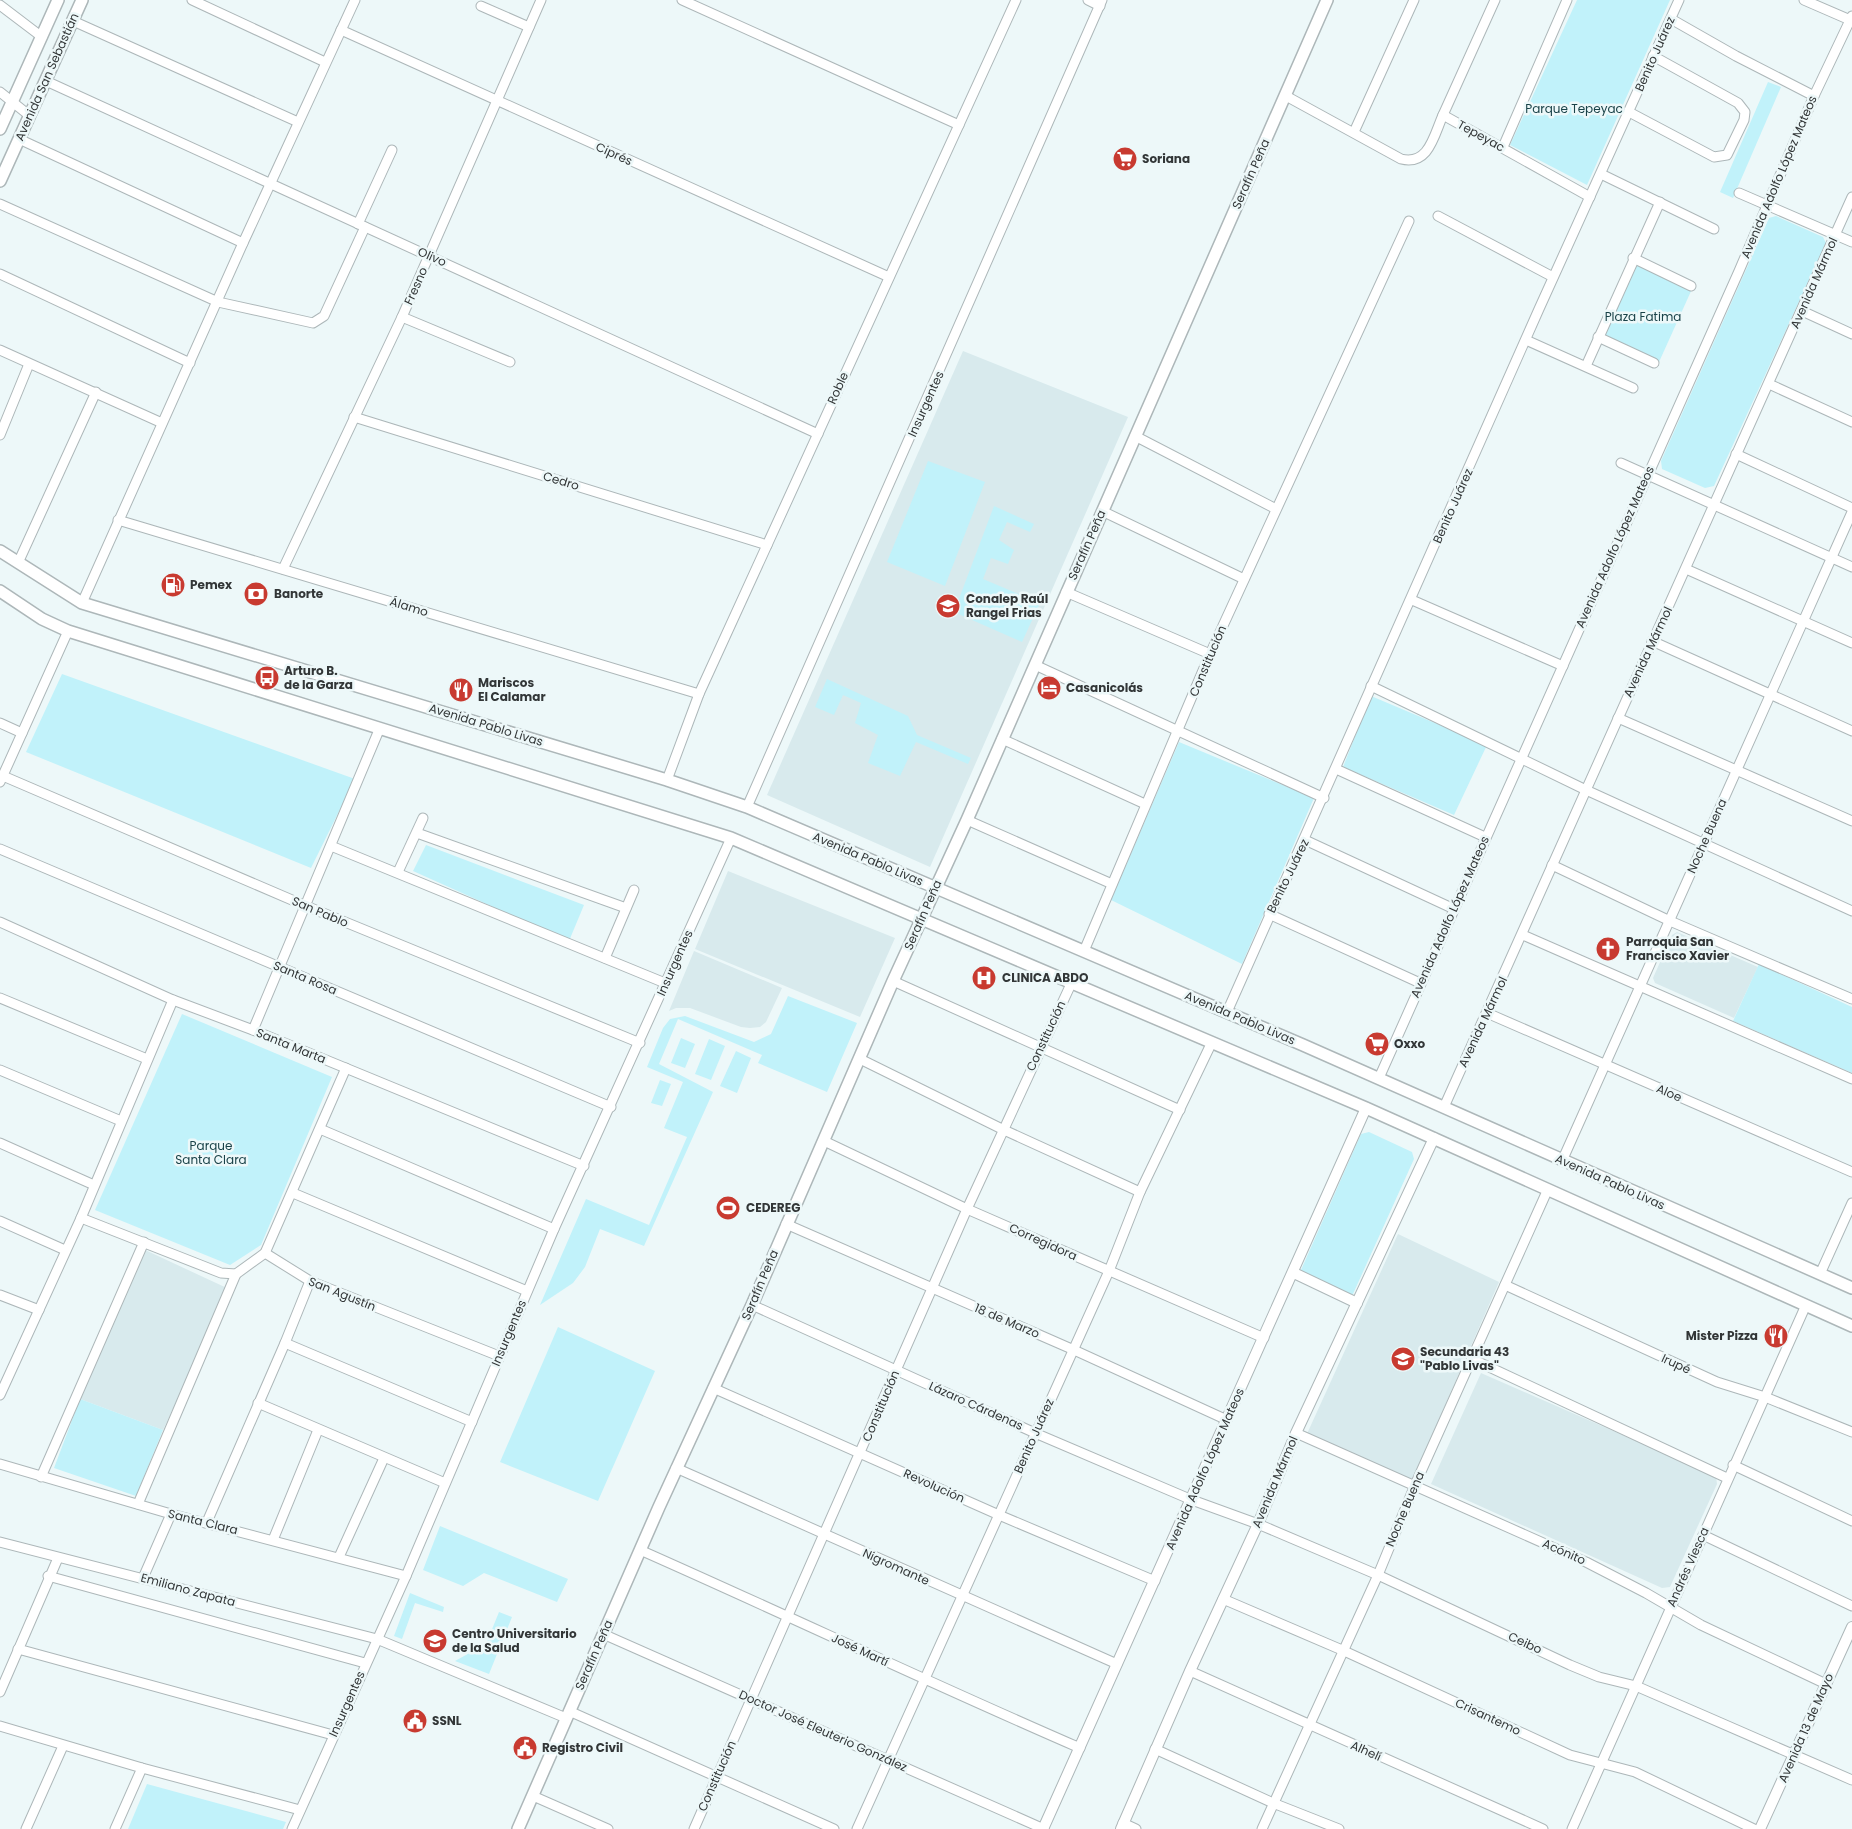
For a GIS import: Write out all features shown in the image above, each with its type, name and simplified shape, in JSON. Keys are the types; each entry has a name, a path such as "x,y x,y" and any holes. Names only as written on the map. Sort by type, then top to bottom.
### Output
{"main road":[{"name":"Avenida San Sebastián","path":"0,129 58,0"},
{"name":"Avenida San Sebastián","path":"0,181 82,0"},
{"name":"Serafín Peña","path":"518,1829 676,1468 752,1305 893,981 967,820 1286,96 1326,0"},
{"name":"Avenida Pablo Livas","path":"0,551 82,603 667,780 747,808 1227,1012 1852,1288"},
{"path":"1,596 68,631 380,730 731,838 1366,1108 1852,1326"}],"street":[{"path":"192,0 325,62"},
{"path":"82,603 243,243 355,0"},
{"name":"Fresno","path":"283,569 402,317 541,0"},
{"path":"682,0 960,125"},
{"name":"Roble","path":"667,780 699,694 1016,0"},
{"path":"1088,0 1101,3"},
{"path":"1354,132 1414,0"},
{"path":"1443,115 1495,0"},
{"path":"1503,147 1568,0"},
{"name":"Benito Juárez","path":"1227,1012 1324,798 1371,686 1412,600 1553,277 1679,0"},
{"path":"1804,0 1851,18"},
{"name":"Insurgentes","path":"747,808 1101,3"},
{"path":"0,5 42,37"},
{"path":"481,6 529,27"},
{"name":"Avenida Adolfo López Mateos","path":"1378,1078 1520,758 1563,666 1814,96 1851,18"},
{"path":"1671,19 1736,56 1814,96"},
{"path":"73,21 298,122"},
{"name":"Ciprés","path":"341,30 888,277"},
{"path":"1629,112 1708,156 1720,157 1727,155 1744,120 1745,112 1738,103 1653,56"},
{"name":"Olivo","path":"46,81 818,434"},
{"path":"0,92 30,116"},
{"name":"Tepeyac","path":"1286,96 1400,159 1415,161 1428,151 1443,115 1590,197"},
{"path":"19,139 243,243"},
{"path":"0,204 218,302 306,322 317,322 324,316 392,150"},
{"path":"1600,174 1714,229"},
{"path":"1739,193 1852,242"},
{"name":"Avenida Mármol","path":"1444,1107 1523,935 1552,865 1852,197"},
{"path":"1586,366 1633,258 1660,202"},
{"path":"1438,216 1553,277"},
{"name":"Constitución","path":"1084,952 1210,654 1409,221"},
{"path":"1633,258 1691,286"},
{"path":"0,274 190,363"},
{"path":"1802,311 1852,334"},
{"path":"402,317 510,362"},
{"path":"1598,338 1654,364"},
{"path":"1526,340 1634,388"},
{"path":"0,350 162,423"},
{"path":"0,435 2,425 29,364"},
{"path":"1769,384 1852,422"},
{"path":"18,563 96,392"},
{"name":"Cedro","path":"354,416 767,546"},
{"path":"1135,436 1276,509"},
{"path":"1736,454 1852,508"},
{"path":"1621,463 1714,503 1852,567"},
{"path":"1102,511 1244,579"},
{"name":"Noche Buena","path":"1562,1161 1852,512"},
{"name":"Álamo","path":"118,520 699,694"},
{"path":"1686,569 1852,644"},
{"path":"1066,592 1210,654"},
{"path":"1412,600 1563,666"},
{"path":"1,779 68,631"},
{"path":"1652,641 1852,731"},
{"path":"1035,665 1324,798"},
{"path":"1371,686 1586,790 1852,911"},
{"path":"1618,718 1852,821"},
{"path":"0,723 22,733"},
{"path":"253,1030 281,968 380,730"},
{"path":"1002,739 1145,804"},
{"path":"1336,769 1486,837"},
{"name":"San Pablo","path":"1,779 640,1043"},
{"path":"398,872 423,818"},
{"path":"967,820 1112,884"},
{"path":"417,832 626,908"},
{"name":"Insurgentes","path":"292,1829 365,1663 406,1576 554,1229 640,1043 731,838"},
{"path":"1305,840 1454,909"},
{"path":"332,846 665,983"},
{"name":"Santa Rosa","path":"0,849 611,1107"},
{"path":"1552,865 1670,921 1852,999"},
{"path":"605,958 634,890"},
{"path":"1270,914 1420,983"},
{"name":"Santa Marta","path":"0,922 173,1000 253,1030 584,1166"},
{"path":"1523,935 1852,1079"},
{"path":"893,981 1040,1049 1180,1110"},
{"name":"Constitución","path":"694,1829 967,1209 1071,984"},
{"path":"0,998 147,1059"},
{"path":"0,1395 81,1218 173,1000"},
{"name":"Aloe","path":"1487,1013 1852,1172"},
{"name":"Benito Juárez","path":"857,1829 1035,1432 1074,1350 1140,1192 1212,1042"},
{"path":"860,1059 1004,1130 1140,1192"},
{"path":"138,1504 236,1274 265,1254 346,1068"},
{"path":"0,1070 121,1121"},
{"name":"Avenida Adolfo López Mateos","path":"1044,1829 1294,1273 1366,1108"},
{"path":"320,1129 554,1229"},
{"name":"Avenida Mármol","path":"1122,1826 1190,1670 1258,1524 1296,1433 1434,1138"},
{"name":"Corregidora","path":"824,1141 967,1209 1264,1338"},
{"path":"0,1143 94,1185"},
{"name":"Noche Buena","path":"1262,1829 1342,1650 1378,1576 1415,1485 1548,1189"},
{"path":"293,1193 527,1291"},
{"path":"1820,1274 1849,1218 1852,1203"},
{"path":"81,1218 221,1273 236,1274"},
{"path":"0,1221 65,1250"},
{"name":"18 de Marzo","path":"786,1224 1074,1350 1227,1420"},
{"path":"41,1477 144,1242"},
{"name":"San Agustín","path":"265,1254 310,1282 499,1356"},
{"path":"1294,1273 1357,1303"},
{"path":"207,1522 310,1282"},
{"name":"Irupé","path":"1505,1285 1717,1382 1765,1397 1852,1432"},
{"path":"0,1295 39,1310"},
{"name":"Lázaro Cárdenas","path":"752,1305 896,1371 1192,1500 1258,1524"},
{"name":"Andrés Viesca","path":"1572,1829 1727,1478 1806,1305"},
{"path":"285,1343 472,1422"},
{"path":"1472,1359 1727,1478"},
{"name":"Revolución","path":"713,1388 999,1515 1155,1581"},
{"path":"258,1403 445,1483"},
{"path":"273,1540 318,1430"},
{"name":"Acónito","path":"1296,1433 1586,1562 1720,1634 1826,1684"},
{"path":"339,1557 384,1458"},
{"path":"1733,1465 1852,1522"},
{"name":"Santa Clara","path":"1,1467 406,1576"},
{"name":"Nigromante","path":"676,1468 1117,1664"},
{"path":"143,1578 171,1514"},
{"name":"Ceibo","path":"1258,1524 1378,1576 1570,1665 1599,1677 1636,1686 1852,1780"},
{"path":"1702,1535 1852,1606"},
{"name":"Emiliano Zapata","path":"0,1542 376,1639 717,1776 834,1829"},
{"name":"José Martí","path":"640,1550 789,1616 924,1680 1080,1748"},
{"path":"0,1692 5,1669 18,1649 48,1576 58,1558"},
{"path":"48,1576 365,1663"},
{"name":"Crisantemo","path":"1223,1599 1342,1650 1570,1755 1635,1772 1754,1829"},
{"name":"Avenida 13 de Mayo","path":"1760,1829 1852,1627"},
{"name":"Doctor José Eleuterio González","path":"603,1634 1044,1829"},
{"path":"18,1649 333,1735"},
{"name":"Alhelí","path":"1190,1670 1543,1829"},
{"path":"0,1726 63,1746 300,1810"},
{"path":"26,1829 63,1746"},
{"path":"1155,1750 1273,1803 1339,1829"},
{"path":"115,1829 142,1768"},
{"path":"533,1796 608,1829"},
{"path":"1122,1826 1136,1829"}],"shaded area":[{"name":"Conalep Raúl Rangel Frias","path":"963,351 1128,417 930,867 767,795"},
{"path":"728,871 895,938 860,1017 695,949"},
{"path":"1677,932 1758,967 1734,1018 1655,983 1653,978 1672,935"},
{"path":"694,951 782,988 766,1022 760,1027 741,1027 690,1008 676,1008 669,1011"},
{"name":"Secundaria 43 \"Pablo Livas\"","path":"1398,1234 1499,1282 1412,1481 1306,1436"},
{"path":"143,1249 229,1289 163,1430 80,1399"},
{"path":"1481,1373 1716,1476 1717,1484 1670,1587 1662,1588 1431,1484"}],"green space":[{"name":"Parque Tepeyac","path":"1577,0 1670,0 1587,185 1510,145"},
{"path":"1768,82 1781,87 1733,198 1720,192"},
{"path":"1776,216 1823,237 1826,243 1714,486 1705,488 1662,469 1661,461 1769,218"},
{"name":"Plaza Fatima","path":"1633,261 1692,289 1659,362 1598,336"},
{"path":"928,461 985,482 945,586 887,562"},
{"path":"994,506 1034,524 1030,532 1007,522 999,540 1014,550 1008,564 991,558 983,579 1040,603 1022,642 954,612"},
{"path":"62,674 355,779 311,868 26,752"},
{"path":"827,679 908,716 917,735 971,758 968,764 916,742 900,776 868,763 878,735 855,723 861,703 843,695 834,715 815,707"},
{"path":"1371,696 1487,745 1454,815 1343,767"},
{"path":"1179,742 1314,798 1242,964 1111,900"},
{"path":"426,845 584,905 569,941 413,871"},
{"path":"1759,964 1852,1007 1852,1073 1733,1021"},
{"path":"788,996 857,1023 827,1092 758,1063 762,1055 678,1019 659,1064 713,1092 644,1246 600,1229 585,1267 573,1283 540,1305 586,1199 649,1225 687,1137 664,1128 683,1082 647,1067 663,1028 670,1019 685,1016 754,1042 771,1034"},
{"name":"Parque Santa Clara","path":"182,1014 332,1077 261,1245 230,1265 95,1210"},
{"path":"681,1038 695,1044 685,1068 671,1063"},
{"path":"709,1039 725,1046 711,1080 695,1074"},
{"path":"736,1051 751,1058 737,1093 720,1086"},
{"path":"660,1080 671,1084 662,1106 651,1103"},
{"path":"1369,1132 1412,1152 1414,1159 1353,1294 1346,1295 1303,1274 1301,1270 1361,1134"},
{"path":"558,1327 655,1371 598,1501 500,1462"},
{"path":"80,1399 163,1430 136,1496 54,1468"},
{"path":"440,1526 568,1579 557,1602 484,1573 463,1586 423,1570"},
{"path":"410,1593 444,1607 443,1612 415,1603 402,1639 394,1636"},
{"path":"499,1612 512,1617 489,1674 455,1661 486,1644"},
{"path":"147,1784 286,1822 283,1829 128,1829"}],"place":[{"name":"Soriana","path":"1125,159"},
{"name":"Pemex","path":"173,585"},
{"name":"Banorte","path":"256,594"},
{"name":"Conalep Raúl Rangel Frias","path":"948,606"},
{"name":"Arturo B. de la Garza","path":"267,678"},
{"name":"Casanicolás","path":"1049,688"},
{"name":"Mariscos El Calamar","path":"461,690"},
{"name":"Parroquia San Francisco Xavier","path":"1608,949"},
{"name":"CLINICA ABDO","path":"984,978"},
{"name":"Oxxo","path":"1377,1044"},
{"name":"CEDEREG","path":"728,1208"},
{"name":"Mister Pizza","path":"1776,1336"},
{"name":"Secundaria 43 \"Pablo Livas\"","path":"1403,1359"},
{"name":"Centro Universitario de la Salud","path":"435,1641"},
{"name":"SSNL","path":"415,1721"},
{"name":"Registro Civil","path":"525,1748"}]}
